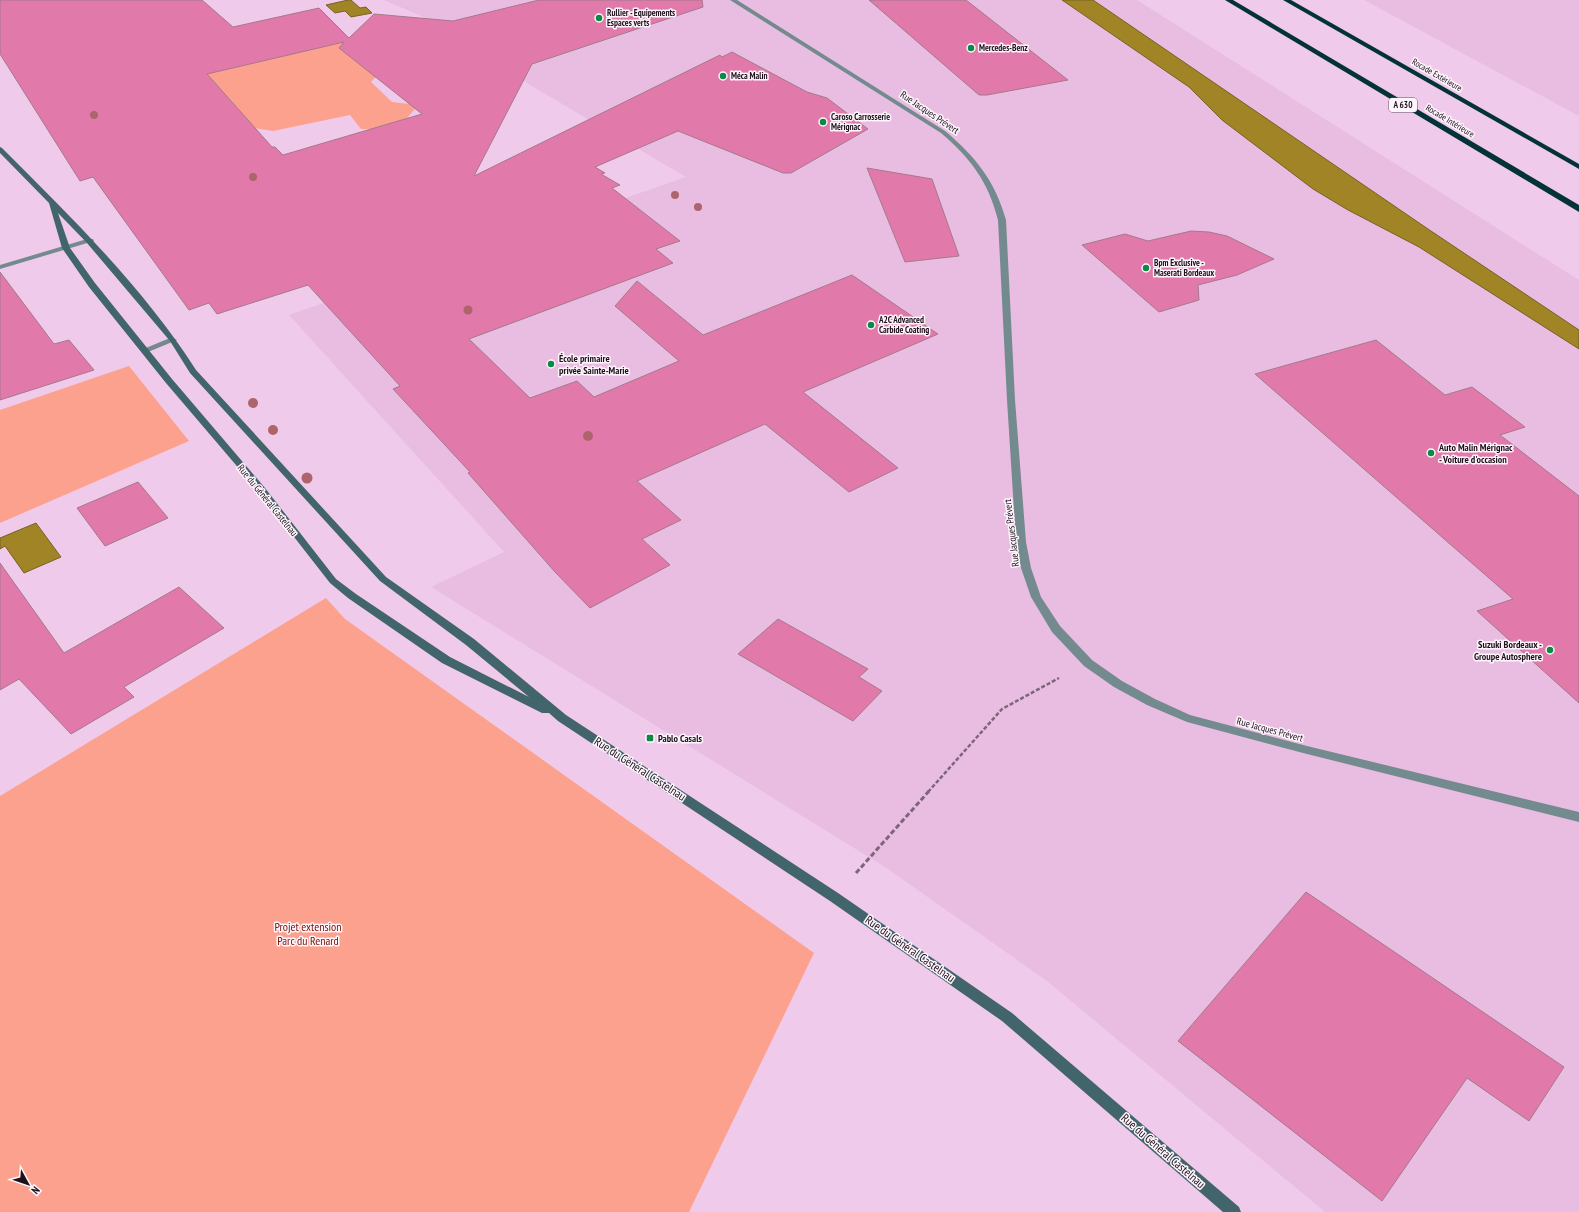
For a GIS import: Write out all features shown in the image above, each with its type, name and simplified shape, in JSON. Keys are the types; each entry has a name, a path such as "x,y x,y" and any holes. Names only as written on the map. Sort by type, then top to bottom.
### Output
{"highway":[{"name":"Rocade Intérieure","path":"1228,0 1579,209"},
{"name":"Rocade Extérieure","path":"1286,0 1579,167"}],"street":[{"name":"Rue Jacques Prévert","path":"733,0 943,132 973,159 986,180 998,203 1002,220 1011,400 1021,542 1026,568 1036,597 1056,629 1088,663 1118,684 1151,702 1187,718 1307,750 1579,817"},
{"name":"Rue du Général Castelnau","path":"0,149 51,203 90,241 173,340 193,371 383,579 470,642 562,718 834,897 1007,1017 1229,1210"},
{"name":"Rue du Général Castelnau","path":"51,203 66,248 92,285 169,381 262,490 333,580 352,596 446,660 562,718"},
{"path":"0,267 90,241"},
{"path":"145,350 173,340"}],"path":[{"path":"834,897 1002,709 1088,663"}],"shaded area":[{"path":"351,0 360,8 366,7 372,13 351,17 345,11 335,13 326,5"},
{"path":"384,0 1137,0 1579,280 1579,1212 1325,1212 1047,981 885,867 431,587 504,552 289,315 686,177 530,85 463,34"},
{"path":"1062,0 1093,0 1428,229 1579,330 1579,349 1419,247 1348,210 1313,189 1222,120 1189,87"},
{"path":"1364,0 1579,0 1579,116"},
{"path":"36,523 61,557 24,573 5,546 0,549 0,538"}],"green space":[{"path":"404,25 388,64 371,82 392,102 418,105 398,129 361,129 350,115 273,131 81,101"},
{"path":"129,366 189,441 0,523 0,410"},
{"name":"Projet extension Parc du Renard","path":"326,598 345,619 814,953 689,1212 0,1212 0,796"}],"building":[{"path":"0,0 202,0 233,27 319,8 349,38 374,14 453,21 539,0 702,0 703,7 532,64 474,176 720,55 722,57 732,52 807,92 827,98 868,129 791,173 783,173 678,131 595,167 605,173 601,174 620,185 612,188 680,241 656,249 673,263 469,339 530,398 577,381 594,397 679,361 615,306 637,281 703,335 852,275 938,334 803,392 898,468 849,492 765,424 637,481 681,520 642,539 670,565 590,608 555,572 468,473 470,472 393,389 400,386 308,285 217,314 209,303 189,310 93,177 80,181 0,54","holes":["344,42 339,48 422,114 283,155 275,147 272,147 207,74"]},
{"path":"869,0 966,0 1068,80 987,95 979,95"},
{"path":"867,168 932,179 959,256 905,262"},
{"path":"1191,231 1209,232 1227,236 1274,259 1237,275 1198,285 1199,300 1159,312 1082,245 1125,234 1148,241"},
{"path":"0,272 54,344 69,340 94,370 0,400"},
{"path":"1376,340 1445,395 1472,387 1525,427 1500,435 1579,496 1579,703 1477,611 1513,599 1255,374"},
{"path":"138,482 168,518 105,546 77,508"},
{"path":"0,563 64,653 179,587 224,628 124,687 134,697 71,734 19,679 0,690"},
{"path":"778,619 868,669 859,677 882,691 853,721 738,654"},
{"path":"1306,892 1564,1067 1529,1121 1467,1078 1382,1201 1178,1041"}],"place":[{"name":"Rullier - Equipements Espaces verts","path":"599,18"},
{"name":"Mercedes-Benz","path":"971,48"},
{"name":"Méca Malin","path":"723,76"},
{"name":"Caroso Carrosserie Mérignac","path":"823,122"},
{"name":"Bpm Exclusive - Maserati Bordeaux","path":"1146,268"},
{"name":"A2C Advanced Carbide Coating","path":"871,325"},
{"name":"École primaire privée Sainte-Marie","path":"551,364"},
{"name":"Auto Malin Mérignac - Voiture d'occasion","path":"1431,453"},
{"name":"Suzuki Bordeaux - Groupe Autosphere","path":"1550,650"},
{"name":"Pablo Casals","path":"650,738"}]}
